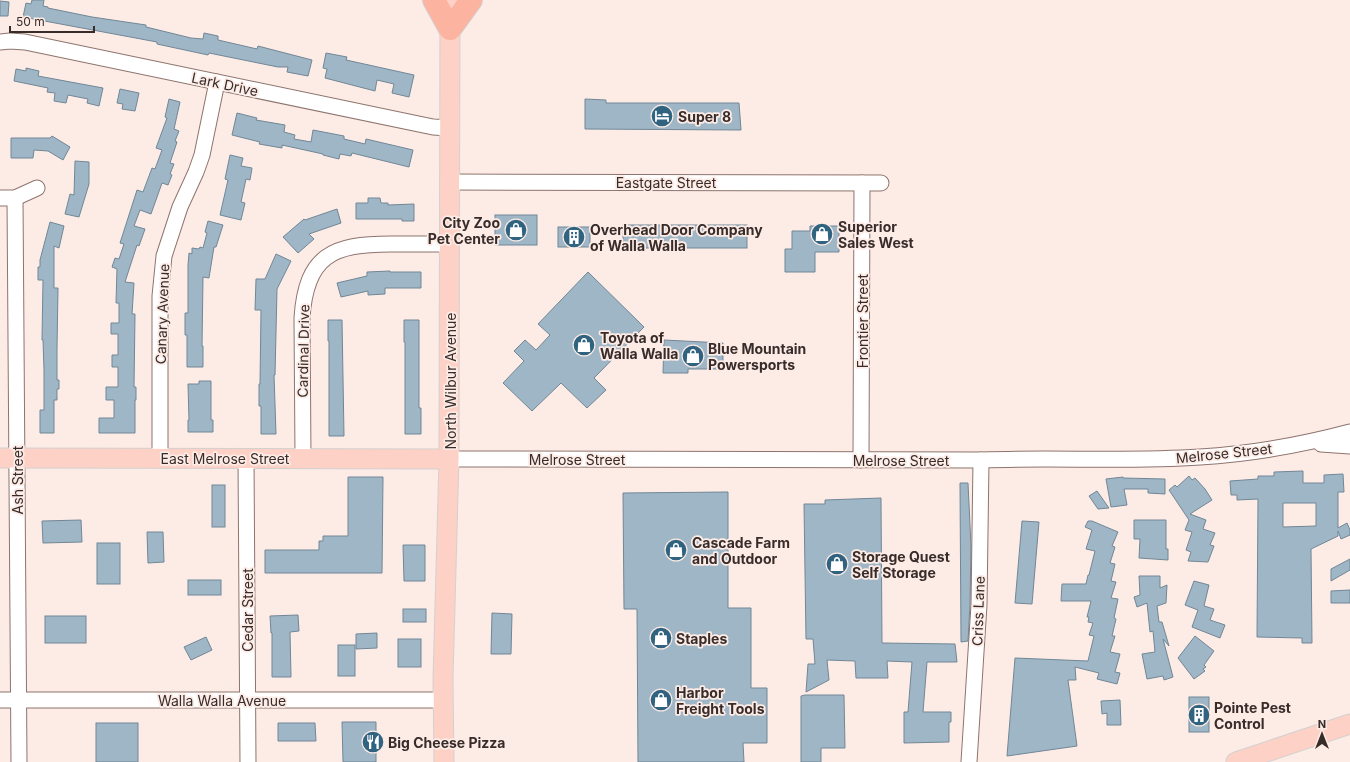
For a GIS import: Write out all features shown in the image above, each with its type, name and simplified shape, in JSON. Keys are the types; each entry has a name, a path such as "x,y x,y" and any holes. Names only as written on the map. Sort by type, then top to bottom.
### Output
{"highway":[{"path":"434,0 450,29 471,0"}],"main road":[{"name":"North Wilbur Avenue","path":"444,762 449,459 450,0"},
{"name":"East Melrose Street","path":"8,458 449,459"},
{"path":"1236,762 1350,724"}],"street":[{"name":"Lark Drive","path":"0,42 24,42 433,127 450,128"},
{"name":"Canary Avenue","path":"160,458 160,296 164,256 180,207 202,155 217,82"},
{"name":"Eastgate Street","path":"450,182 881,183"},
{"name":"Frontier Street","path":"862,183 862,460"},
{"path":"0,198 15,198 37,188"},
{"name":"Ash Street","path":"15,198 8,458 18,700 18,762"},
{"name":"Cardinal Drive","path":"303,458 303,300 308,282 317,266 327,257 339,250 352,246 369,244 450,244"},
{"name":"Melrose Street","path":"449,459 981,460 1181,458 1245,453 1304,443 1350,432"},
{"path":"1304,443 1350,446"},
{"name":"Cedar Street","path":"246,458 248,762"},
{"name":"Criss Lane","path":"969,762 979,605 981,460"},
{"name":"Walla Walla Avenue","path":"0,700 444,700"}],"building":[{"path":"32,0 44,0 43,6 48,8 92,17 146,25 146,27 191,38 203,39 204,33 218,36 218,40 257,49 258,46 312,60 308,76 287,72 288,67 278,67 209,53 208,55 157,44 157,42 23,17 26,3 31,4"},
{"path":"0,1 9,2 8,16 0,16"},
{"path":"326,53 347,57 346,60 414,75 409,97 392,93 394,84 377,80 375,91 325,78 327,69 323,68"},
{"path":"26,68 39,71 38,76 103,88 99,106 87,103 88,99 68,95 66,103 54,101 55,93 47,92 48,88 14,81 16,69 26,71"},
{"path":"120,89 139,93 135,111 122,109 123,104 117,103"},
{"path":"169,99 180,102 174,129 179,131 170,163 174,164 170,174 172,175 168,185 162,183 151,214 140,210 134,226 145,229 139,246 137,245 125,282 134,283 132,314 135,314 135,433 99,433 99,418 114,418 114,400 106,400 106,387 118,387 118,367 112,367 112,355 118,355 118,334 111,334 111,323 119,323 119,303 116,303 117,269 112,267 115,258 119,259 124,244 120,243 137,190 143,192 152,168 155,169 162,150 156,148 167,118 165,117"},
{"name":"Super 8","path":"585,99 606,100 606,103 739,103 741,130 585,129"},
{"path":"237,113 257,118 256,120 285,125 284,132 295,135 294,139 311,142 313,130 344,136 344,139 365,144 366,139 413,150 409,167 352,153 351,156 340,154 339,159 282,145 282,148 259,144 260,142 232,135"},
{"path":"52,136 70,147 63,160 48,151 34,150 33,158 11,158 11,138 50,138"},
{"path":"230,155 243,158 241,166 252,168 250,180 246,179 241,202 245,203 241,220 220,215 228,180 225,179"},
{"path":"75,161 89,162 89,184 79,217 65,214 70,194 74,195"},
{"path":"368,198 380,198 381,203 388,203 388,205 414,204 414,221 402,221 402,219 356,219 356,203 368,203"},
{"path":"337,209 341,223 309,234 314,239 298,253 283,237 304,219 305,220"},
{"name":"City Zoo Pet Center","path":"495,215 537,215 537,245 495,245"},
{"path":"208,221 223,225 216,247 214,247 209,278 203,277 203,367 187,367 185,313 188,313 189,253 192,254 192,248 203,248 207,233 205,232"},
{"path":"50,222 64,226 59,248 54,246 54,288 58,288 57,380 59,380 59,389 57,389 57,400 54,400 54,433 40,433 40,410 44,410 42,340 43,280 38,280 38,267 40,267 40,260"},
{"path":"623,225 747,225 747,248 623,248"},
{"path":"810,226 839,226 839,252 815,252 815,272 785,272 785,249 792,249 792,231 810,231"},
{"name":"Overhead Door Company of Walla Walla","path":"558,227 590,227 590,247 558,247"},
{"path":"276,254 291,261 277,289 274,375 276,434 261,434 259,384 261,310 255,310 256,279 265,279"},
{"path":"367,272 421,272 421,288 385,288 385,294 368,295 368,291 341,297 337,283 367,276"},
{"name":"Toyota of Walla Walla","path":"588,272 644,327 594,378 606,390 587,408 561,383 532,411 503,383 524,361 514,351 525,340 536,350 550,335 538,324"},
{"path":"328,320 342,320 344,436 329,436"},
{"path":"404,320 419,320 419,408 421,408 421,434 405,434"},
{"name":"Blue Mountain Powersports","path":"664,340 723,343 723,369 688,369 688,373 663,373"},
{"path":"199,381 211,381 211,420 213,420 213,432 188,432 188,384 199,384"},
{"path":"1303,471 1303,483 1324,483 1324,475 1343,474 1344,492 1338,492 1338,528 1347,523 1350,530 1350,535 1341,539 1338,531 1338,536 1311,549 1312,643 1302,643 1302,638 1257,637 1258,499 1237,500 1237,495 1231,495 1230,481 1258,479 1258,476 1274,476 1274,472","holes":["1283,503 1316,503 1316,526 1283,527"]},
{"path":"1189,476 1192,480 1195,478 1212,500 1190,514 1206,520 1203,529 1215,533 1210,545 1214,546 1208,562 1188,561 1191,552 1186,550 1192,532 1185,530 1189,520 1169,490 1175,485 1177,487"},
{"path":"348,477 383,477 382,573 265,573 265,550 319,550 319,541 323,541 323,536 348,536"},
{"path":"1123,477 1165,479 1165,494 1148,493 1148,489 1124,489 1127,505 1111,507 1106,479"},
{"name":"Storage Quest Self Storage","path":"960,483 968,483 971,546 968,641 961,642"},
{"path":"212,485 225,485 225,527 212,527"},
{"path":"1097,491 1109,508 1098,509 1089,496"},
{"path":"728,492 728,608 751,608 751,688 767,688 767,743 743,743 744,762 638,762 637,609 624,609 623,493"},
{"path":"881,498 882,643 955,644 957,662 927,662 923,712 951,712 951,722 949,722 949,742 904,743 904,712 908,712 912,662 887,661 888,678 856,678 855,661 827,660 829,680 806,692 808,664 815,664 813,639 806,639 804,504 825,504 825,500"},
{"path":"81,520 82,542 43,543 42,521"},
{"path":"1134,520 1166,520 1166,549 1168,549 1168,560 1139,558 1140,539 1134,539"},
{"path":"1022,521 1039,522 1032,604 1015,603"},
{"path":"1088,521 1092,521 1118,532 1112,546 1115,547 1110,563 1115,564 1111,581 1116,582 1111,598 1118,599 1114,618 1116,619 1112,636 1115,636 1110,652 1120,654 1115,672 1120,673 1117,684 1097,679 1099,673 1075,667 1076,680 1068,680 1077,746 1007,756 1015,658 1088,661 1094,636 1089,635 1093,623 1088,622 1089,617 1087,617 1091,601 1061,601 1062,584 1086,584 1095,551 1086,549 1092,530 1085,527"},
{"path":"147,532 163,532 164,562 148,563"},
{"path":"97,543 120,543 120,584 97,584"},
{"path":"403,545 425,545 425,581 404,581"},
{"path":"1350,559 1350,570 1331,581 1331,569"},
{"path":"1139,576 1160,576 1160,588 1167,585 1166,603 1157,606 1159,622 1162,622 1169,646 1163,639 1173,677 1164,680 1163,676 1147,679 1142,654 1155,652 1153,631 1150,632 1147,603 1137,607 1134,597 1140,595"},
{"path":"188,580 221,580 221,595 188,595"},
{"path":"1194,581 1209,585 1204,606 1214,609 1210,620 1225,625 1220,638 1192,627 1198,610 1185,605"},
{"path":"1350,590 1350,603 1331,603 1331,591"},
{"path":"403,609 426,609 426,622 403,622"},
{"path":"492,613 512,614 511,654 491,654"},
{"path":"298,615 299,631 290,632 291,677 272,677 272,633 270,616"},
{"path":"45,616 86,616 86,643 45,643"},
{"path":"377,633 377,648 356,649 356,634"},
{"path":"1195,636 1214,651 1204,665 1206,667 1203,669 1205,671 1194,679 1178,658"},
{"path":"206,637 212,650 191,660 184,647"},
{"path":"398,639 421,639 421,667 398,667"},
{"path":"338,645 355,645 355,676 338,676"},
{"path":"844,695 845,748 821,748 821,762 801,762 801,696"},
{"name":"Pointe Pest Control","path":"1189,697 1209,697 1209,732 1189,732"},
{"path":"1120,700 1121,725 1107,725 1107,713 1102,714 1101,701"},
{"path":"342,722 376,722 376,762 343,762"},
{"path":"96,723 138,723 138,762 96,762"},
{"path":"278,723 315,723 316,741 278,741"}],"place":[{"name":"Super 8","path":"662,116"},
{"name":"City Zoo Pet Center","path":"516,230"},
{"name":"Superior Sales West","path":"822,234"},
{"name":"Overhead Door Company of Walla Walla","path":"574,237"},
{"name":"Toyota of Walla Walla","path":"584,345"},
{"name":"Blue Mountain Powersports","path":"693,356"},
{"name":"Cascade Farm and Outdoor","path":"676,550"},
{"name":"Storage Quest Self Storage","path":"837,564"},
{"name":"Staples","path":"661,638"},
{"name":"Harbor Freight Tools","path":"661,700"},
{"name":"Pointe Pest Control","path":"1199,715"},
{"name":"Big Cheese Pizza","path":"373,742"}]}
